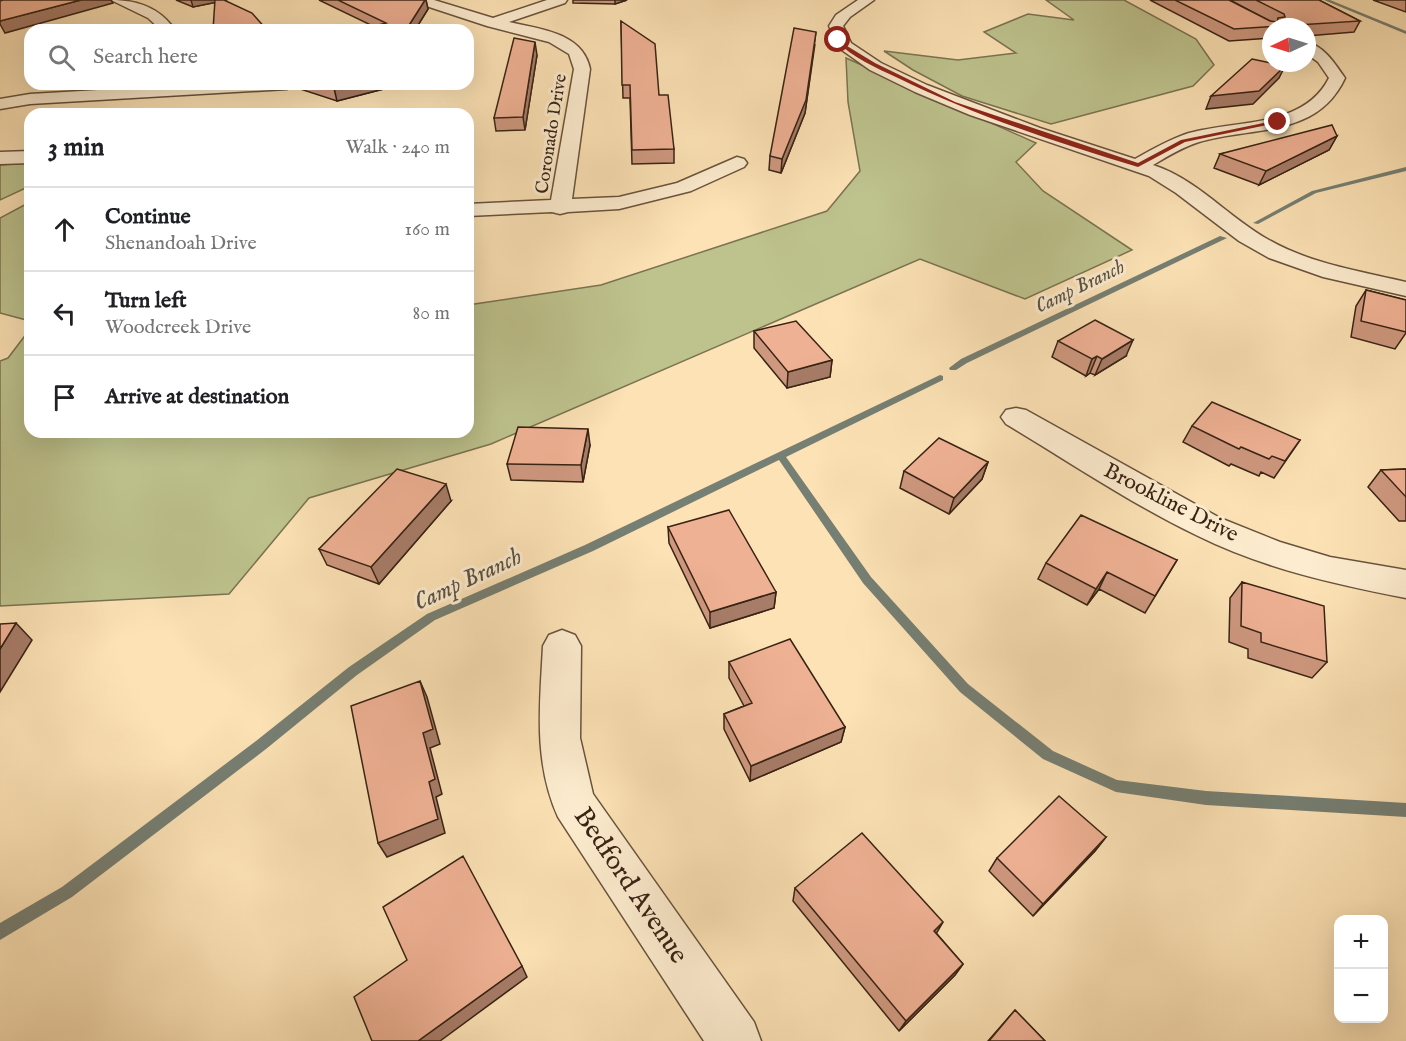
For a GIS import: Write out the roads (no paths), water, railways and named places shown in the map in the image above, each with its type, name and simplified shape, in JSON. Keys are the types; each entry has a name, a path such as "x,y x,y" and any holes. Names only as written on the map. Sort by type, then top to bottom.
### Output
{"street":[{"path":"118,0 146,11 163,24"},
{"name":"Coronado Drive","path":"422,0 462,15 559,41 569,46 581,60 582,69 560,208"},
{"path":"474,30 560,0"},
{"path":"867,0 845,15 836,26 838,40 858,56 953,103 1138,165 1181,186 1231,226 1262,246 1316,266 1406,289"},
{"path":"1138,165 1183,141 1278,122 1299,115 1326,99 1332,92 1336,78 1324,59 1316,53"},
{"path":"0,104 126,90"},
{"path":"0,158 24,157"},
{"path":"474,210 560,208 619,203 652,196 706,178 737,163"},
{"name":"Brookline Drive","path":"1016,417 1208,527 1269,551 1330,570 1406,584"},
{"name":"Bedford Avenue","path":"562,646 559,738 573,802 735,1041"}],"waterway":[{"name":"Camp Branch","path":"1326,0 1406,33"},
{"name":"Camp Branch","path":"1256,223 1314,192 1406,169"},
{"name":"Camp Branch","path":"953,368 1223,238"},
{"name":"Camp Branch","path":"780,455 940,378"},
{"name":"Camp Branch","path":"0,932 67,892 261,745 353,671 431,617 589,548 780,455"},
{"path":"780,455 867,580 964,688 1048,755 1116,786 1206,798 1406,810"}]}
